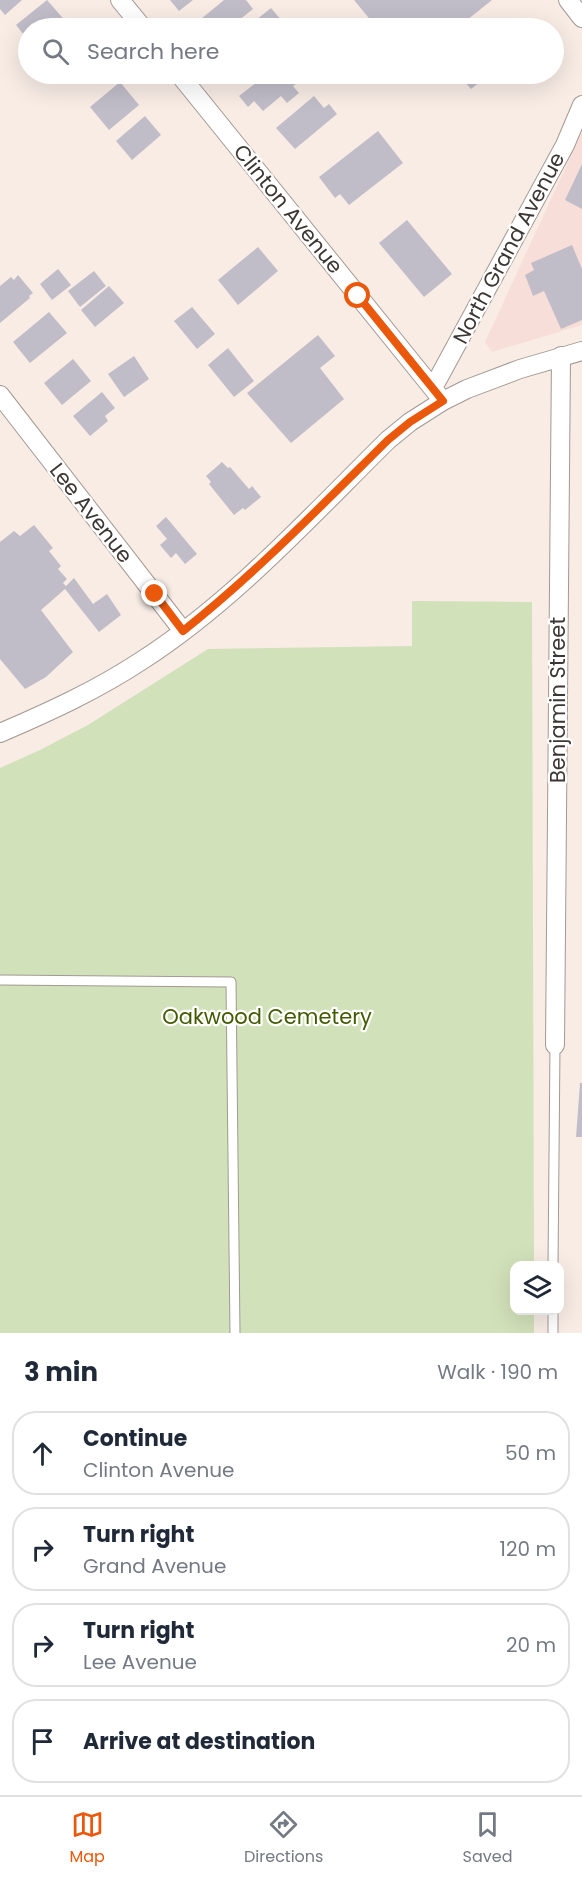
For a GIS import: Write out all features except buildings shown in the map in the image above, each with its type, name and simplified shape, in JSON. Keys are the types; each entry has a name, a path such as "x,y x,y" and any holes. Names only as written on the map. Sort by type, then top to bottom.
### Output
{"street":[{"path":"120,0 135,18"},
{"path":"568,0 582,18"},
{"name":"Clinton Avenue","path":"187,84 438,395"},
{"name":"North Grand Avenue","path":"438,395 566,145 582,105"},
{"path":"0,733 69,702 107,681 143,660 183,631 226,597 388,440 438,395 467,389 520,369 582,351"},
{"name":"Benjamin Street","path":"555,1045 561,356"},
{"name":"Lee Avenue","path":"0,395 183,631"}],"lane":[{"path":"0,980 231,982 235,1333"},
{"path":"553,1261 555,1045"},
{"path":"552,1333 553,1315"}],"shaded area":[{"path":"582,132 582,325 492,352 485,342"}],"green space":[{"name":"Oakwood Cemetery","path":"412,601 532,602 534,1261 510,1261 510,1315 534,1315 534,1333 0,1333 0,768 88,725 208,649 412,646"}],"route":[{"path":"155,594 183,631 226,597 388,440 410,422 443,401 358,296"}]}
